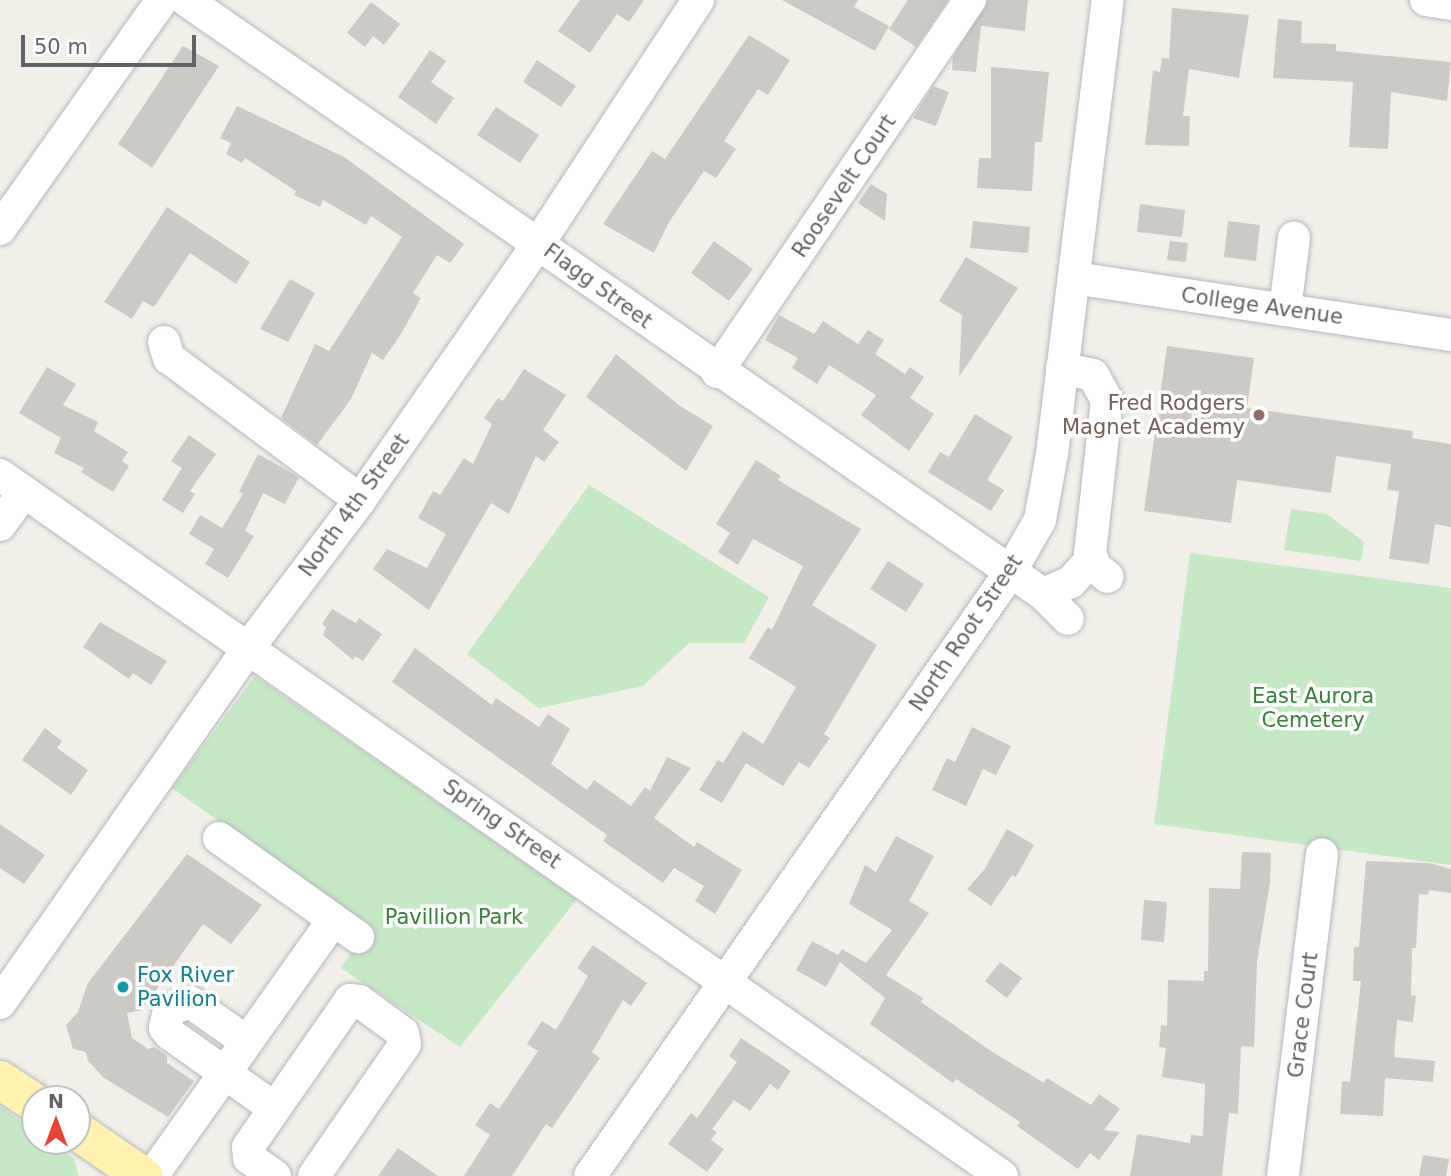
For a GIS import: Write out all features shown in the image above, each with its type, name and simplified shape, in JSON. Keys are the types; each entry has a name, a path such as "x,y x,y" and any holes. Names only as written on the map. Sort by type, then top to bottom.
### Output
{"main road":[{"path":"0,1080 21,1094"},
{"path":"91,1143 123,1170"}],"street":[{"path":"0,229 162,0"},
{"name":"Flagg Street","path":"186,0 1009,574 1043,594 1068,619"},
{"name":"North 4th Street","path":"0,1003 249,647 360,500 538,244 698,0"},
{"name":"Roosevelt Court","path":"718,372 970,0"},
{"name":"North Root Street","path":"590,1176 1009,574 1040,520 1074,278 1108,0"},
{"path":"1426,0 1451,4"},
{"path":"1284,310 1294,238"},
{"name":"College Avenue","path":"1074,278 1451,335"},
{"path":"164,342 169,358 360,500"},
{"path":"1043,594 1099,568 1107,400 1093,375 1062,368"},
{"path":"0,525 12,484"},
{"name":"Spring Street","path":"12,484 727,980 1002,1176"},
{"path":"152,1176 246,1041 345,928 219,838"},
{"name":"Grace Court","path":"1283,1176 1322,854"},
{"path":"275,1176 249,1158 248,1147 351,1000 359,1001 403,1033 405,1044 314,1176"},
{"path":"246,1041 190,1002 169,1010 165,1028 170,1034 274,1108"}],"green space":[{"path":"589,485 769,597 744,643 689,643 643,686 539,708 467,654"},
{"path":"1291,509 1327,514 1364,542 1361,561 1284,550"},
{"name":"East Aurora Cemetery","path":"1190,553 1451,588 1451,865 1154,824"},
{"name":"Pavillion Park","path":"255,676 577,899 460,1047 341,968 368,926 172,788"},
{"path":"0,1106 21,1121 21,1155 68,1155 74,1159 79,1176 0,1176"}],"building":[{"path":"580,0 644,0 629,22 617,14 590,53 558,31"},
{"path":"782,0 858,0 854,7 889,26 875,51"},
{"path":"908,0 948,0 916,47 889,29"},
{"path":"988,0 1028,0 1025,31 981,26 976,72 952,70 953,57"},
{"path":"371,2 400,24 384,45 373,36 365,47 347,33"},
{"path":"1172,8 1249,15 1239,78 1189,69 1183,116 1190,116 1189,146 1145,145 1153,70 1160,72 1162,58 1169,59"},
{"path":"1278,19 1302,21 1301,43 1336,44 1336,51 1451,62 1447,101 1391,92 1388,149 1349,147 1353,82 1273,78"},
{"path":"749,35 790,60 768,95 758,89 724,141 736,149 716,178 704,171 669,222 654,253 603,224 652,151 665,159"},
{"path":"183,46 219,66 152,168 118,144"},
{"path":"430,50 446,61 431,82 454,98 436,124 398,97"},
{"path":"537,60 576,86 561,107 523,82"},
{"path":"991,67 1049,72 1042,142 1035,142 1032,191 977,188 979,158 991,158"},
{"path":"933,86 949,92 936,126 913,118"},
{"path":"237,106 344,157 464,244 450,263 437,255 413,293 421,298 401,334 383,360 372,353 351,399 317,445 281,418 315,344 329,351 402,237 371,216 366,225 323,200 320,207 294,195 296,191 245,158 242,163 226,154 231,143 220,138"},
{"path":"496,107 539,135 520,163 477,135"},
{"path":"871,184 887,194 885,221 858,203"},
{"path":"1140,204 1185,210 1182,237 1137,232"},
{"path":"167,207 250,262 236,284 190,253 154,307 143,301 132,319 104,302"},
{"path":"973,221 1030,227 1028,253 970,248"},
{"path":"1228,221 1260,225 1256,261 1224,257"},
{"path":"714,241 753,269 729,301 691,273"},
{"path":"1170,241 1188,243 1186,262 1167,260"},
{"path":"966,257 1018,288 959,377 962,315 939,301"},
{"path":"290,279 315,293 288,342 260,329"},
{"path":"779,315 814,334 823,321 858,344 868,330 884,340 875,354 905,374 910,367 924,377 910,398 934,414 909,451 861,415 876,395 829,365 817,384 792,368 798,358 765,340"},
{"path":"1167,346 1254,358 1247,408 1413,431 1412,438 1451,444 1451,527 1435,524 1429,564 1389,559 1399,491 1387,490 1391,464 1336,456 1331,493 1237,480 1231,523 1144,511"},
{"path":"616,354 680,406 713,426 686,471 586,397"},
{"path":"47,367 76,384 63,405 98,422 94,431 128,452 122,461 129,466 113,492 81,472 84,468 54,453 61,438 19,413"},
{"path":"524,369 566,395 543,430 559,442 544,462 536,456 509,514 491,503 429,610 373,569 387,549 427,568 446,534 418,518 433,491 440,495 464,458 473,464 492,424 484,418 498,398 503,401"},
{"path":"975,414 1013,437 987,480 1004,490 991,511 928,472 940,452 949,457"},
{"path":"189,435 216,454 190,491 195,494 183,513 162,500 182,468 171,461"},
{"path":"258,454 299,477 285,504 263,493 245,531 254,536 228,578 205,564 214,549 189,534 200,515 222,528 243,494 239,492"},
{"path":"756,460 781,476 778,480 861,529 812,605 877,645 824,734 830,738 809,768 799,762 783,786 746,763 722,803 699,790 718,760 723,763 743,731 763,744 796,687 749,658 768,627 772,630 803,566 753,539 738,565 718,552 730,533 716,524"},
{"path":"888,561 924,584 906,612 870,589"},
{"path":"332,609 356,623 359,618 382,634 363,661 355,656 353,660 323,635 326,627 322,624"},
{"path":"100,622 167,661 151,685 133,673 129,679 83,647"},
{"path":"415,648 492,705 496,698 539,727 548,714 570,729 551,764 587,790 594,780 631,806 645,787 650,791 667,757 691,768 654,818 694,847 697,842 742,870 715,914 695,901 704,886 674,868 663,883 603,841 607,835 392,682"},
{"path":"972,727 1011,746 996,775 983,769 966,806 932,790 947,758 955,762"},
{"path":"45,728 62,741 57,748 88,770 71,795 22,760"},
{"path":"0,824 45,855 24,884 0,868"},
{"path":"1007,829 1034,845 1016,877 1012,875 991,906 967,889 984,870"},
{"path":"896,836 934,856 909,901 929,913 886,975 923,998 921,1002 991,1051 1044,1083 1047,1078 1091,1105 1099,1094 1120,1109 1104,1130 1120,1132 1099,1160 1090,1153 1078,1169 1017,1126 1020,1122 956,1079 953,1083 870,1024 885,998 840,962 826,987 796,970 812,941 838,955 842,949 866,963 892,930 849,904 865,865 876,872"},
{"path":"1242,852 1271,853 1270,883 1257,962 1254,1047 1241,1046 1238,1114 1229,1113 1222,1176 1130,1176 1137,1134 1190,1143 1191,1135 1203,1136 1205,1084 1162,1077 1166,1048 1159,1047 1161,1025 1167,1026 1168,980 1204,981 1204,971 1208,971 1209,888 1240,889"},
{"name":"Fox River Pavilion","path":"187,854 262,905 231,944 203,924 142,1010 127,1013 132,1038 148,1049 154,1047 167,1056 167,1063 194,1081 168,1117 104,1078 88,1061 86,1052 73,1049 66,1025 78,1012 88,983"},
{"path":"1366,861 1429,863 1451,869 1451,893 1429,890 1428,895 1419,894 1416,948 1412,948 1411,995 1416,996 1413,1022 1397,1020 1394,1057 1435,1061 1433,1082 1385,1078 1383,1116 1340,1114 1342,1081 1350,1082 1361,981 1353,981 1354,947 1359,947"},
{"path":"1144,900 1167,902 1164,942 1141,940"},
{"path":"593,945 647,983 631,1006 623,1000 592,1052 600,1058 552,1128 546,1124 512,1176 464,1176 490,1135 475,1125 490,1103 499,1109 538,1051 527,1044 542,1021 556,1030 588,976 577,968"},
{"path":"1000,962 1022,978 1007,998 985,981"},
{"path":"741,1038 791,1071 778,1090 770,1084 750,1111 734,1100 712,1129 717,1132 711,1140 724,1149 707,1172 668,1144 691,1113 697,1118 737,1062 729,1056"},
{"path":"398,1148 438,1176 378,1176"},
{"path":"1423,1155 1449,1159 1446,1176 1419,1176"}],"place":[{"name":"Fred Rodgers Magnet Academy","path":"1259,415"},
{"name":"Fox River Pavilion","path":"123,987"}]}
